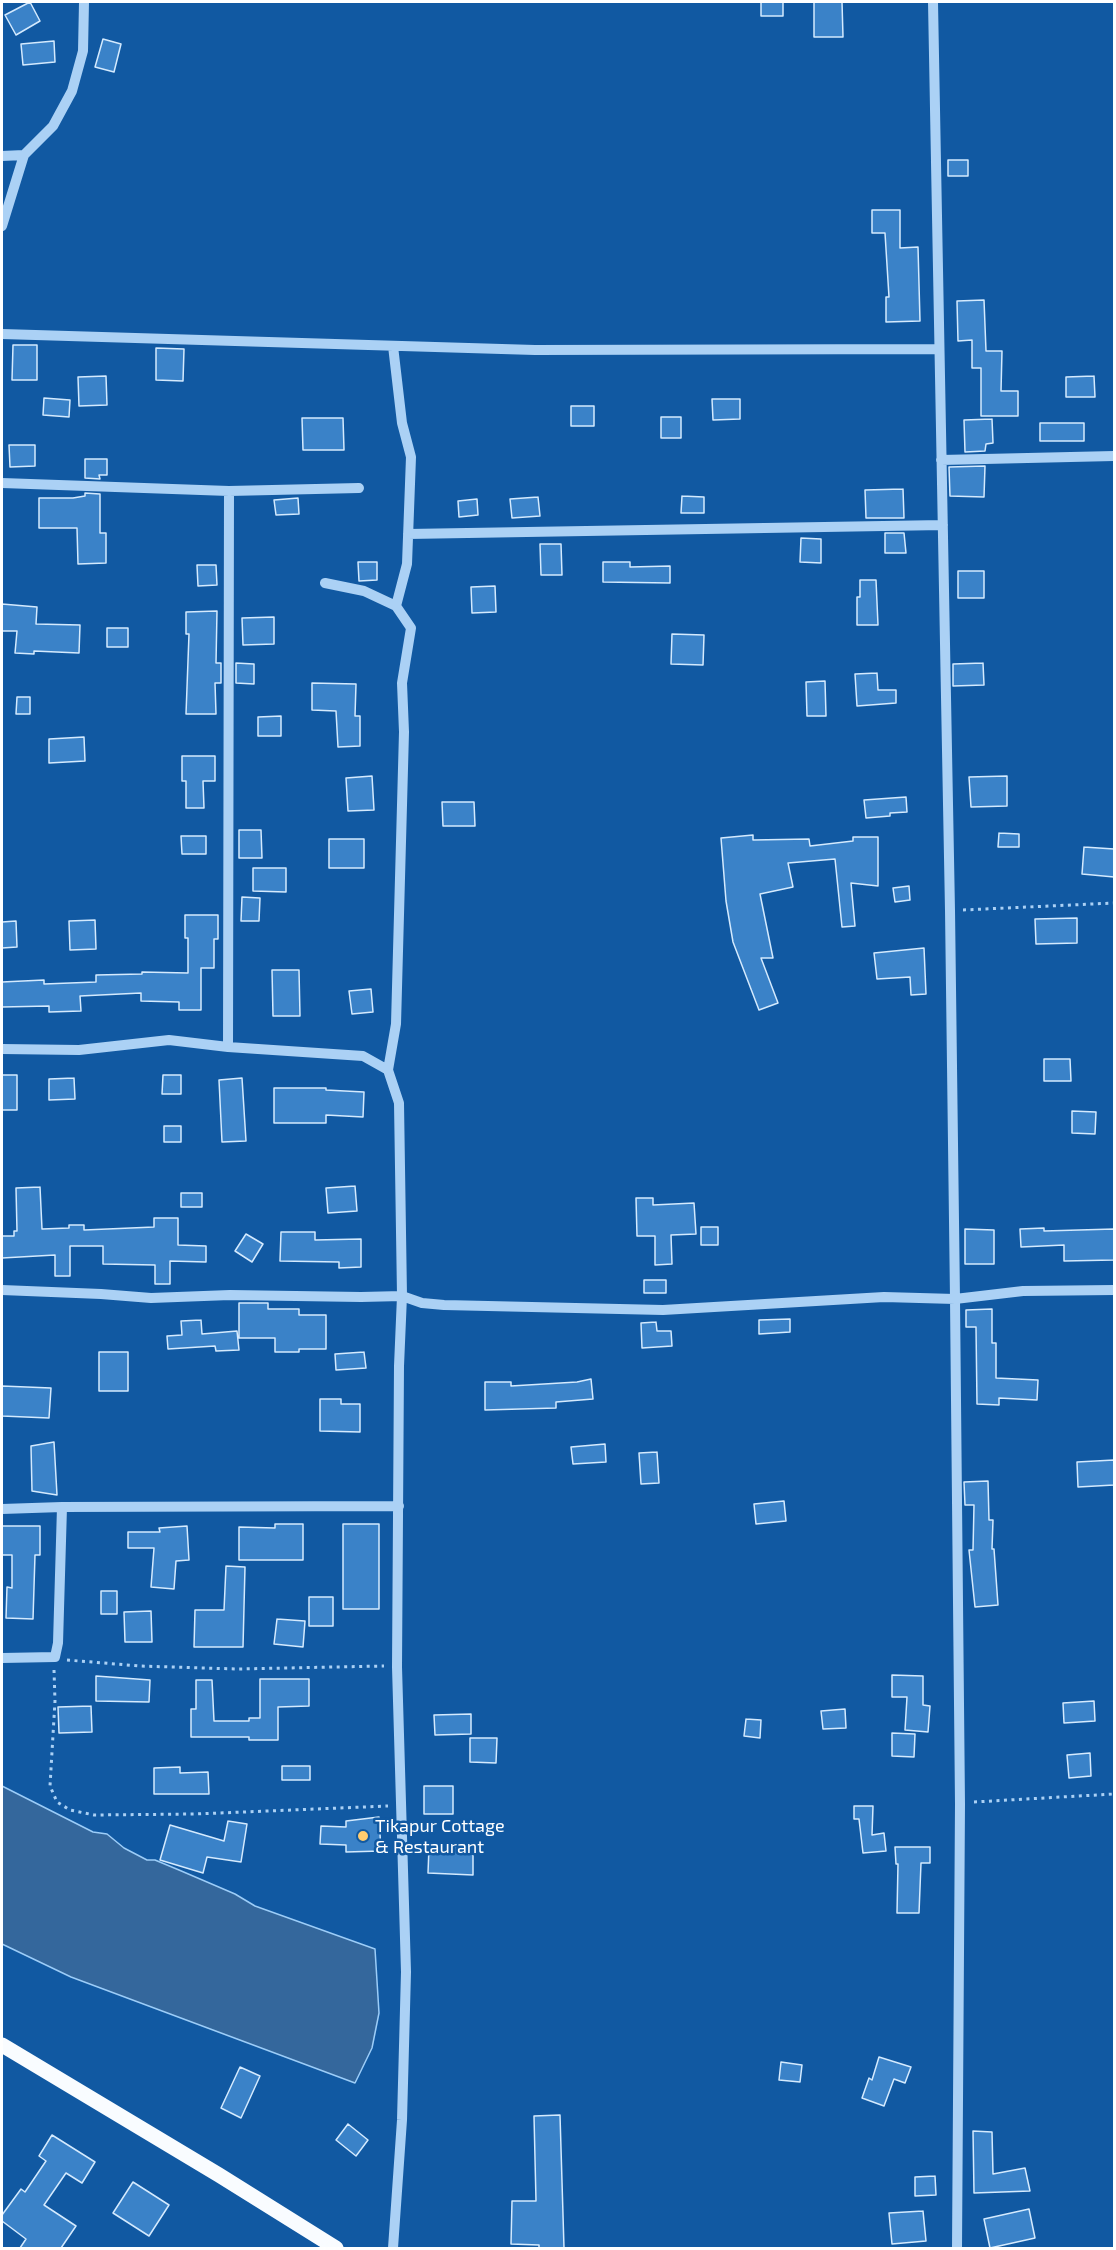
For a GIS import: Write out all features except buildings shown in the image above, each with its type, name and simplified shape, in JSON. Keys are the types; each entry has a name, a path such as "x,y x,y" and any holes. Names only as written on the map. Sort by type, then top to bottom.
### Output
{"main road":[{"path":"2,2046 219,2175 336,2248"}],"street":[{"path":"2,226 24,155 52,126 72,91 84,51 84,2"},
{"path":"933,2 956,1299 960,1804 957,2248"},
{"path":"2,156 24,155"},
{"path":"2,334 535,350 939,349"},
{"path":"393,346 402,423 411,457 407,564 396,606"},
{"path":"941,460 1114,456"},
{"path":"2,483 229,491 359,488"},
{"path":"228,1047 229,491"},
{"path":"408,534 943,525"},
{"path":"325,583 364,591 396,606 411,628 402,683 404,732 396,1024 388,1070 399,1103 402,1296 399,1366 397,1667 406,1972 402,2120 393,2248"},
{"path":"2,1049 79,1050 169,1040 228,1047 363,1056 388,1070"},
{"path":"2,1290 101,1294 151,1299 230,1295 361,1298 402,1296 444,1305 663,1310 884,1297 956,1299 1023,1292 1114,1290"},
{"path":"2,1509 399,1506"},
{"path":"2,1658 55,1657 58,1643 62,1507"}],"path":[{"path":"950,910 1114,903"},
{"path":"397,1667 368,1665 214,1668 81,1662 55,1657 50,1786 57,1802 70,1810 94,1815 195,1814 401,1806"},
{"path":"960,1804 989,1800 1114,1794"}],"water":[{"path":"2,1786 93,1832 107,1834 124,1848 147,1860 155,1860 179,1870 235,1894 255,1906 375,1949 379,2013 372,2048 355,2083 71,1977 2,1944"}],"place":[{"name":"Tikapur Cottage & Restaurant","path":"363,1836"}]}
